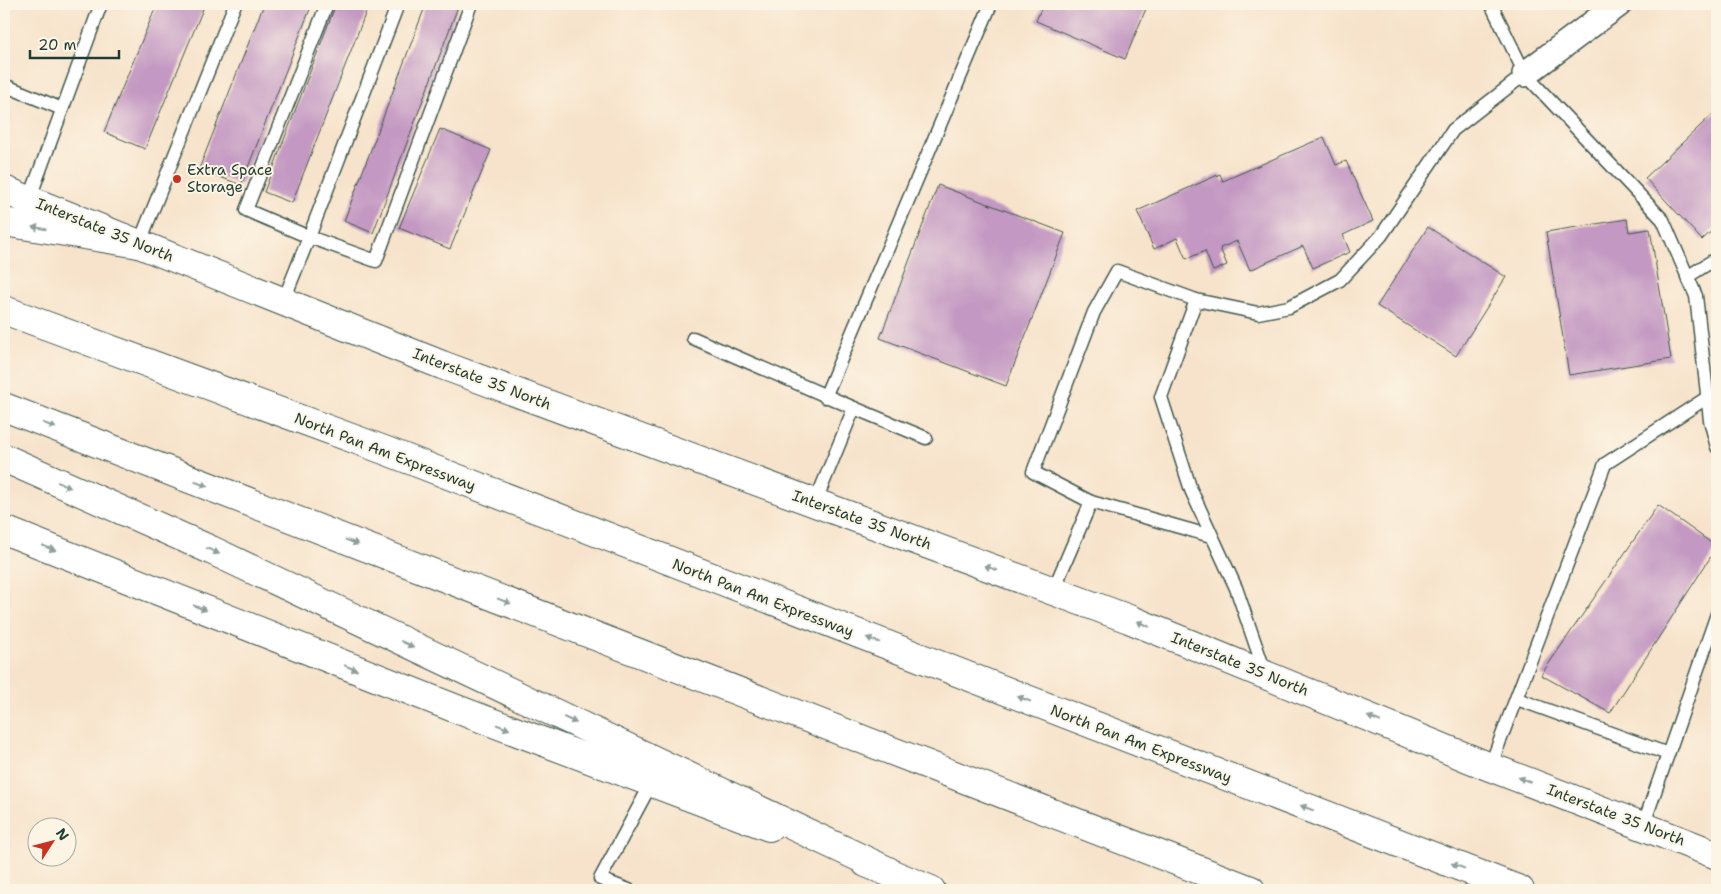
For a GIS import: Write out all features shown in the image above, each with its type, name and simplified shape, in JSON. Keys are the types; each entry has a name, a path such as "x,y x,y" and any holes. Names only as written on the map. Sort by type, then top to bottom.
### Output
{"main road":[{"name":"Interstate 35 North","path":"4,190 442,365 1130,619 1490,767 1717,855"},
{"path":"4,222 139,244"},
{"name":"North Pan Am Expressway","path":"4,310 384,450 1520,890"},
{"path":"4,407 1251,890"},
{"path":"4,458 211,550 888,871 932,890"},
{"path":"4,530 454,708 888,871"}],"street":[{"path":"1526,74 1619,4"}],"lane":[{"path":"29,200 101,4"},
{"path":"139,244 235,4"},
{"path":"327,4 246,210 309,237 376,261 471,4"},
{"path":"284,302 398,4"},
{"path":"825,397 991,4"},
{"path":"1491,4 1526,74 1663,220 1696,296 1710,420 1717,447"},
{"path":"1212,536 1091,502 1033,472 1094,312 1117,271 1196,300 1258,313 1289,307 1340,280 1381,236 1453,130 1526,74"},
{"path":"4,85 62,109"},
{"path":"1687,277 1717,258"},
{"path":"1196,300 1161,397 1191,490 1251,626 1266,675"},
{"path":"693,338 825,397 926,438"},
{"path":"1490,767 1605,464 1708,397"},
{"path":"815,503 854,408"},
{"path":"1054,591 1091,502"},
{"path":"1643,826 1717,614"},
{"path":"1517,698 1668,754"},
{"path":"629,890 600,879 652,782"}],"building":[{"path":"157,4 205,4 145,149 104,132"},
{"path":"264,4 312,4 241,185 199,169"},
{"path":"336,4 369,4 292,203 264,192"},
{"path":"426,4 459,4 373,233 344,221"},
{"path":"1043,4 1148,4 1125,59 1036,21"},
{"path":"1717,110 1717,226 1702,240 1645,178"},
{"path":"440,129 491,150 450,249 399,228"},
{"path":"1324,137 1336,165 1346,161 1373,221 1343,235 1350,252 1313,268 1303,246 1250,270 1237,241 1220,248 1227,265 1213,271 1205,251 1186,259 1177,238 1154,249 1137,211 1220,174 1223,181"},
{"path":"938,185 1065,233 1006,386 880,338"},
{"path":"1627,219 1629,232 1650,229 1671,359 1569,375 1546,232"},
{"path":"1428,227 1506,277 1456,356 1377,306"},
{"path":"1658,505 1717,547 1610,713 1541,675"}],"place":[{"name":"Extra Space Storage","path":"177,179"}]}
